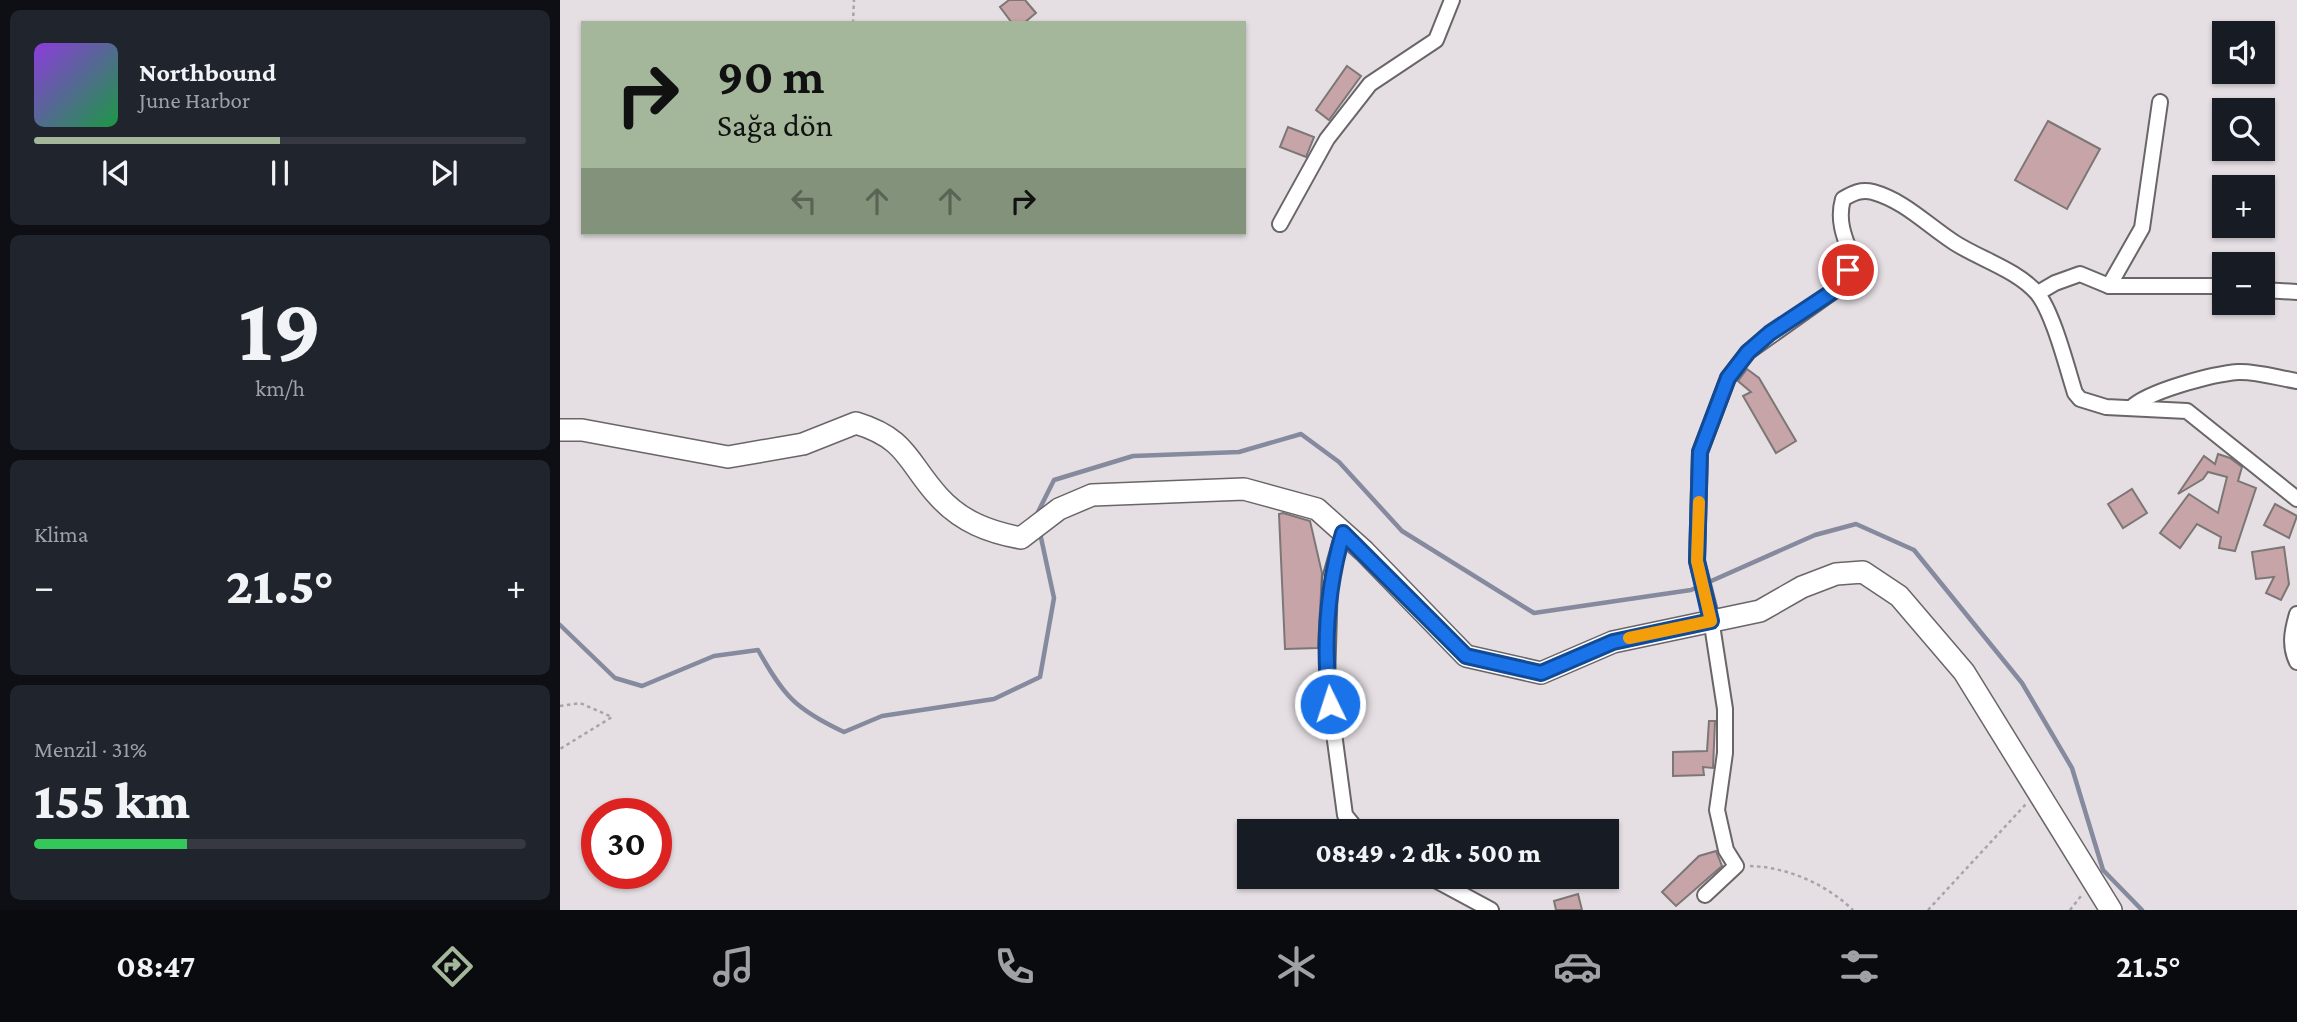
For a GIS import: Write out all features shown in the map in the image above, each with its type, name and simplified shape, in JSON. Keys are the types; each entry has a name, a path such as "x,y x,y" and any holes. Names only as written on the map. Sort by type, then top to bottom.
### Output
{"street":[{"path":"1280,225 1327,139 1370,84 1436,40 1452,0"},
{"path":"2109,286 2142,228 2160,102"},
{"path":"1704,895 1736,866 1726,850 1717,810 1725,753 1725,709 1710,617 1697,561 1700,452 1728,378 1748,352 1770,333 1844,284 1853,257 1844,238 1839,212 1843,199 1856,191 1871,191 1901,203 1954,243 2012,275 2038,293 2080,400 2106,407 2187,411 2297,499"},
{"path":"2038,293 2054,283 2080,274 2109,286 2212,286"},
{"path":"2275,291 2297,292"},
{"path":"2131,408 2141,397 2169,387 2238,372 2297,381"},
{"path":"560,430 582,430 729,457 803,444 856,422 892,438 908,454 940,498 970,523 988,532 1021,538 1059,509 1092,495 1244,489 1317,509 1466,656 1541,673 1613,642 1710,617 1759,611 1802,587 1836,574 1863,572 1899,596 1964,672 2036,793 2111,910"},
{"path":"1343,533 1330,579 1327,681 1345,815 1348,819"},
{"path":"2297,614 2292,636 2292,653 2297,662"},
{"path":"1452,889 1491,910"}],"path":[{"path":"853,21 854,0"},
{"path":"560,706 580,703 612,717 560,749"},
{"path":"1928,910 2036,793"},
{"path":"1736,866 1770,867 1816,883 1853,910"}],"building":[{"path":"1009,0 1025,0 1036,13 1026,21 1010,21 1000,7"},
{"path":"1347,66 1361,76 1329,120 1316,110"},
{"path":"2048,121 2100,149 2067,209 2015,180"},
{"path":"1288,127 1314,137 1306,157 1280,147"},
{"path":"1747,369 1759,378 1796,441 1776,453 1743,396 1751,392 1738,381"},
{"path":"2218,454 2230,458 2242,467 2238,481 2256,488 2235,551 2219,548 2221,537 2197,524 2180,548 2160,533 2189,494 2218,513 2227,477 2208,472 2203,479 2178,494 2204,456 2215,464"},
{"path":"2132,489 2147,513 2123,528 2108,504"},
{"path":"2275,504 2297,516 2289,538 2264,525"},
{"path":"1279,514 1310,521 1322,573 1318,648 1285,649"},
{"path":"2284,547 2289,584 2281,600 2266,593 2274,577 2256,579 2252,552"},
{"path":"1709,721 1715,721 1713,768 1703,767 1704,775 1673,776 1673,752 1707,751"},
{"path":"1716,851 1722,866 1676,906 1662,892 1699,856"},
{"path":"1578,894 1582,910 1556,910 1554,901"}],"waterway":[{"path":"1037,514 1054,480 1133,456 1239,452 1301,434 1339,462 1402,531 1534,613 1691,590 1815,535 1856,524 1914,550 2022,683 2072,768 2103,870 2142,910"},
{"path":"560,625 615,678 642,686 714,656 758,650 792,700 844,732 882,716 994,699 1040,677 1054,598 1040,533"}],"slow traffic":[{"path":"1629,638 1711,621 1697,561 1699,502"}],"route":[{"path":"1330,704 1327,681 1330,579 1343,533 1364,551 1466,656 1541,673 1613,642 1711,621 1697,561 1700,452 1728,378 1748,352 1770,333 1844,284 1848,270"}]}
